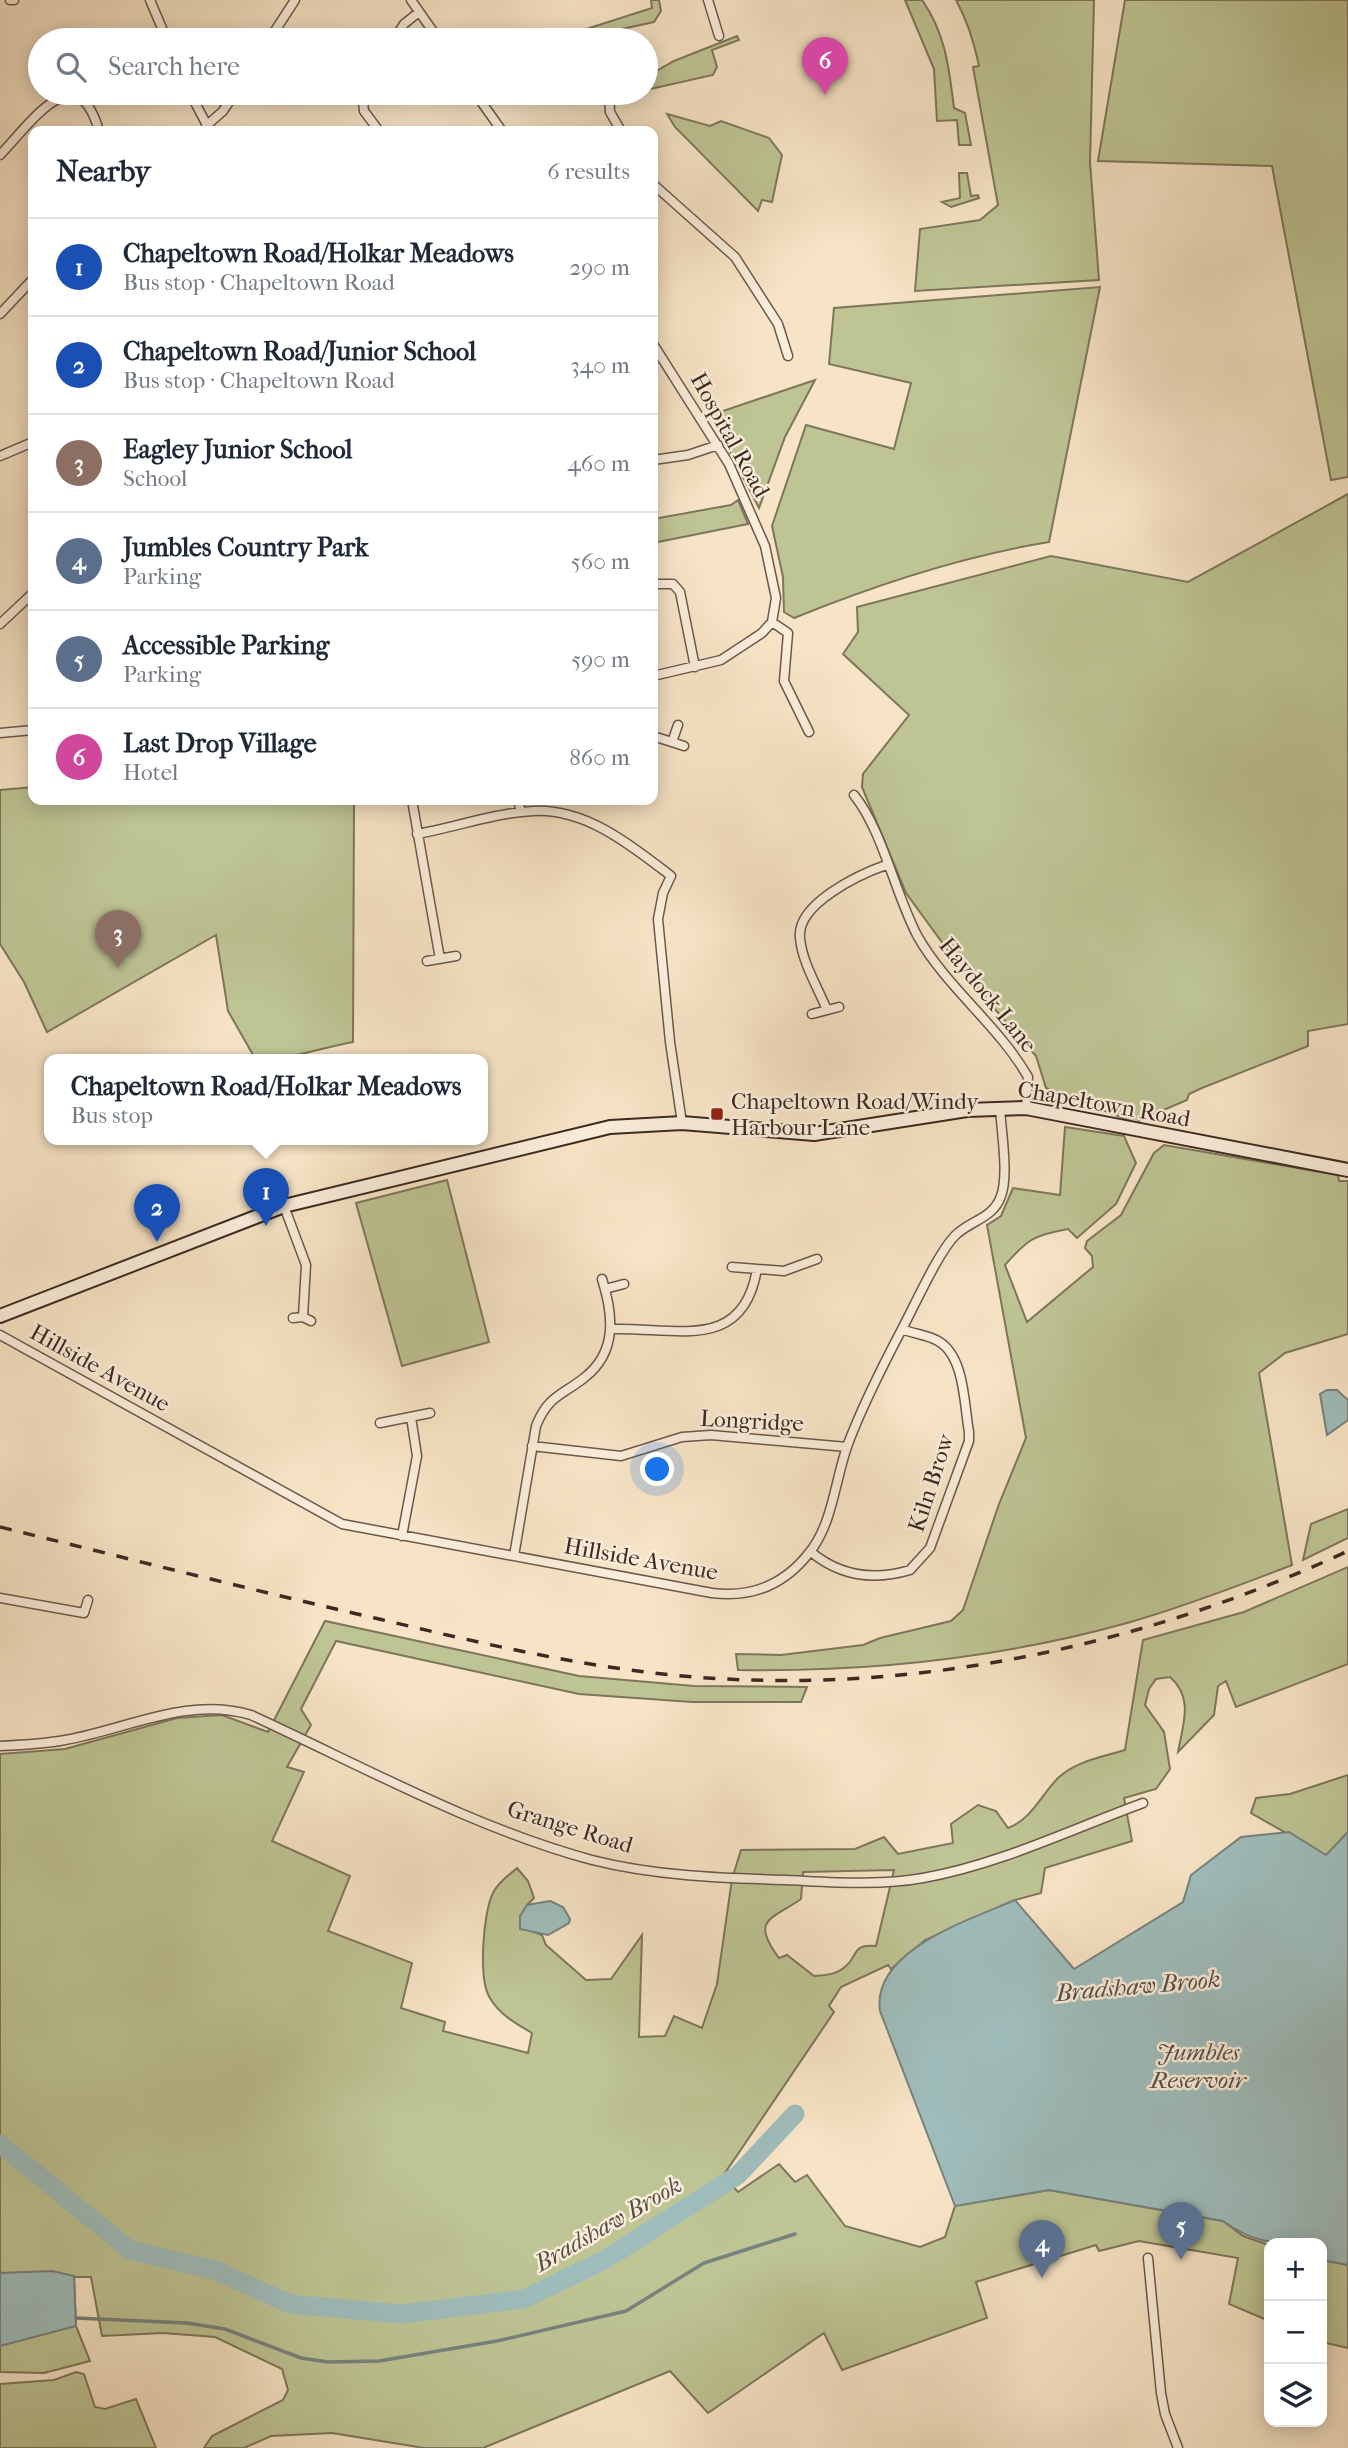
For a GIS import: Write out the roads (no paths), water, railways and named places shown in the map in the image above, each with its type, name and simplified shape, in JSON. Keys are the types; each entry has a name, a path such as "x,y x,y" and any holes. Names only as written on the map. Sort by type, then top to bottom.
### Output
{"main road":[{"name":"Chapeltown Road","path":"0,1316 284,1206 610,1127 682,1123 814,1134 1000,1107 1026,1108 1348,1170"}],"street":[{"path":"150,0 162,28"},
{"path":"277,28 295,0"},
{"path":"411,0 430,28"},
{"path":"708,0 719,36"},
{"path":"402,28 419,12"},
{"path":"28,126 49,105"},
{"path":"89,105 97,126"},
{"path":"196,105 206,126"},
{"path":"210,126 227,105"},
{"path":"363,105 364,111 375,126"},
{"path":"484,105 498,126"},
{"path":"610,105 610,112 618,126"},
{"path":"0,155 28,126"},
{"path":"658,188 736,257 778,324 788,356"},
{"path":"0,314 28,284"},
{"name":"Hospital Road","path":"658,352 729,464 765,546 776,598 772,622"},
{"path":"0,456 28,444"},
{"path":"658,459 688,455 718,445"},
{"path":"658,584 673,584 680,592 695,667"},
{"path":"0,624 28,598"},
{"path":"658,675 721,660 758,637 772,622 788,634 784,681 809,732"},
{"path":"672,742 678,725"},
{"path":"0,733 28,730"},
{"path":"658,738 684,746"},
{"name":"Haydock Lane","path":"853,795 870,822 914,928 935,964 1025,1072 1029,1084 1026,1108"},
{"path":"413,805 439,959"},
{"path":"519,805 521,812"},
{"path":"417,834 521,812 550,812 610,832 671,876 663,893 658,919 670,1042 682,1123"},
{"path":"827,1010 802,947 800,927 812,909 848,882 886,865"},
{"path":"427,961 456,956"},
{"path":"812,1014 839,1007"},
{"name":"Hillside Avenue","path":"0,1335 334,1520 356,1528 712,1592 736,1594 775,1585 811,1552 823,1530 847,1447 863,1404 902,1329 951,1240 989,1214 1002,1194 1000,1107"},
{"path":"284,1206 306,1265 307,1319 293,1318"},
{"path":"732,1267 784,1271 817,1259"},
{"path":"612,1329 716,1329 735,1319 744,1308 753,1292 757,1269"},
{"path":"514,1556 532,1446 541,1413 555,1395 592,1370 604,1353 612,1329 602,1279"},
{"path":"605,1289 624,1284"},
{"name":"Kiln Brow","path":"811,1552 830,1566 860,1576 910,1570 930,1548 969,1441 969,1432 958,1368 949,1350 933,1338 902,1329"},
{"path":"380,1423 430,1413"},
{"path":"402,1536 417,1456 411,1417"},
{"name":"Longridge","path":"532,1446 621,1456 682,1437 711,1435 847,1447"},
{"path":"0,1598 84,1614 88,1600"},
{"name":"Grange Road","path":"0,1746 65,1740 190,1708 226,1708 280,1728 425,1797 553,1847 593,1860 640,1869 732,1879 853,1883 922,1878 971,1866 1143,1803"},
{"path":"1148,2258 1161,2393 1165,2414 1178,2448"}],"water":[{"path":"1327,1390 1337,1390 1348,1400 1348,1420 1327,1435 1320,1394"},
{"name":"Jumbles Reservoir","path":"1289,1832 1326,1855 1348,1832 1348,2265 1327,2261 1327,2238 1264,2238 1264,2240 1223,2221 1049,2190 955,2206 880,2011 881,1989 891,1971 907,1954 928,1940 951,1927 1015,1900 1074,1969 1183,1902 1191,1875 1241,1837"},
{"path":"550,1901 563,1907 570,1919 569,1923 548,1935 520,1929 520,1916 527,1905"},
{"path":"52,2271 74,2276 76,2326 0,2346 0,2273"}],"waterway":[{"name":"Bradshaw Brook","path":"0,2144 130,2250 215,2270 290,2304 401,2314 524,2299 604,2260 738,2175 795,2114"},
{"path":"76,2318 187,2323 225,2329 301,2358 328,2362 379,2361 497,2341 626,2311 704,2263 795,2234"}],"railway":[{"path":"0,1527 284,1597 525,1652 635,1671 759,1680 846,1679 932,1671 1018,1658 1103,1639 1187,1615 1348,1551"}],"place":[{"name":"Last Drop Village","path":"825,95"},
{"name":"Eagley Junior School","path":"118,968"},
{"name":"Chapeltown Road/Windy Harbour Lane","path":"717,1114"},
{"name":"Chapeltown Road/Holkar Meadows","path":"266,1226"},
{"name":"Chapeltown Road/Junior School","path":"157,1242"},
{"name":"Accessible Parking","path":"1181,2260"},
{"name":"Jumbles Country Park","path":"1042,2278"}]}
